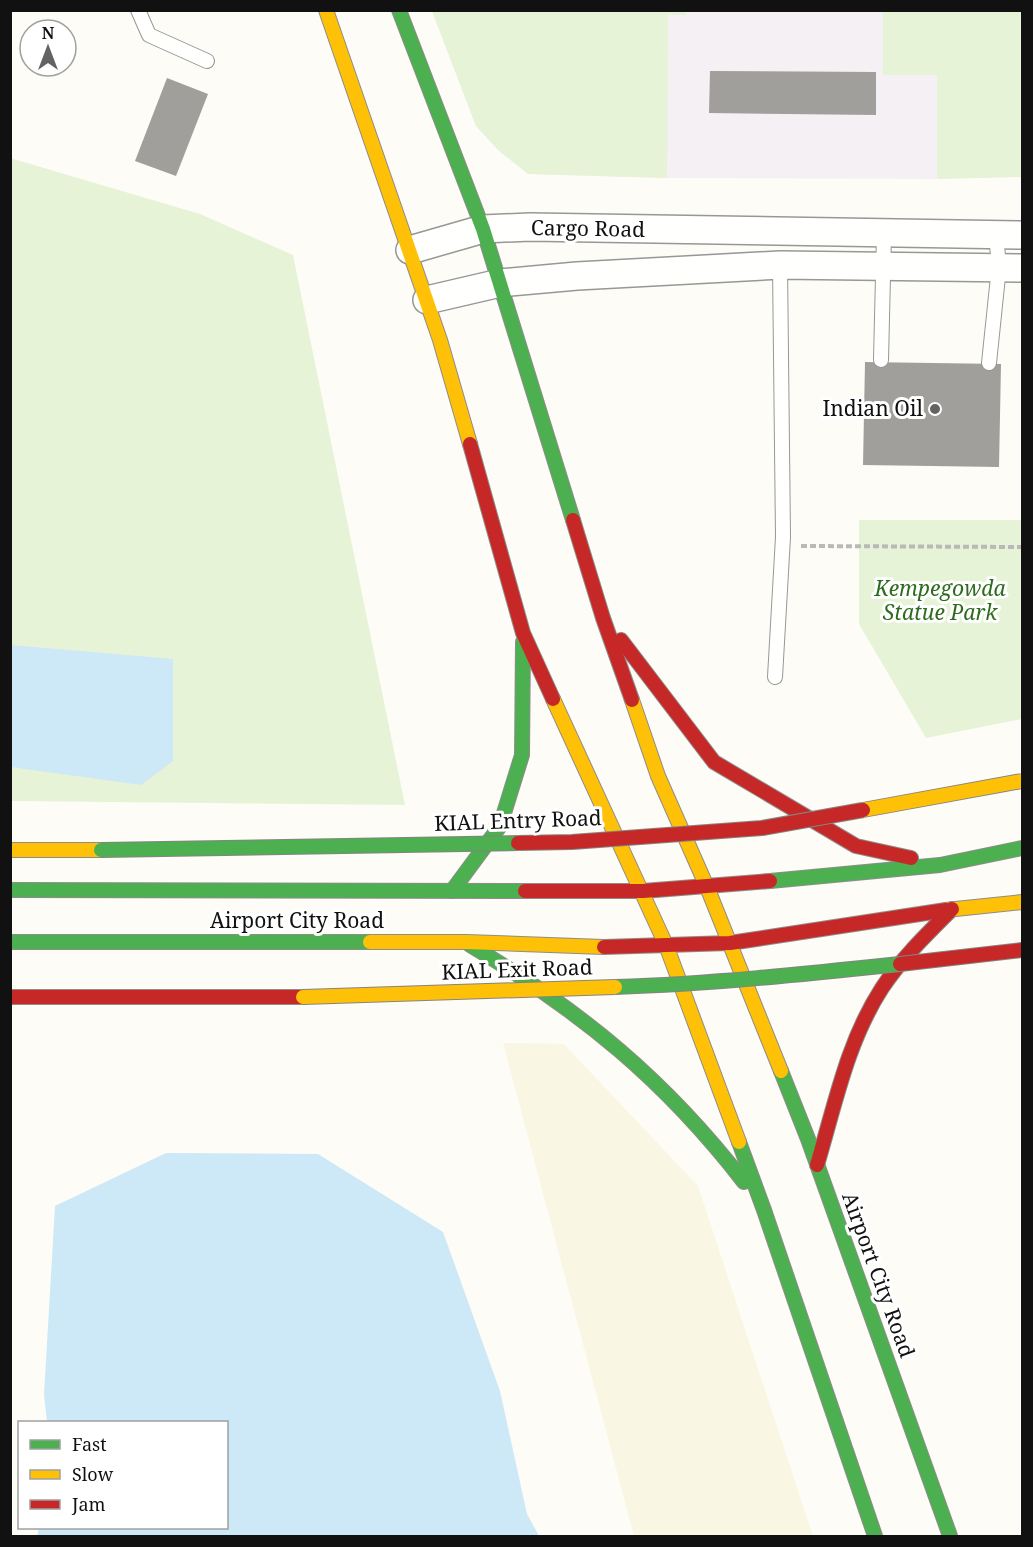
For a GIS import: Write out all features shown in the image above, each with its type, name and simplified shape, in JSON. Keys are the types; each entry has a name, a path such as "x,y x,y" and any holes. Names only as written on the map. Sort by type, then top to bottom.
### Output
{"main road":[{"path":"326,10 427,300 524,633 666,945 764,1210 875,1536"},
{"name":"Airport City Road","path":"399,10 483,229 603,618 658,776 707,887 765,1029 817,1165 950,1536"},
{"path":"603,618 714,762 856,846 940,865"},
{"path":"452,891 500,826 522,755 524,633"},
{"name":"KIAL Entry Road","path":"10,850 572,842 762,828 1023,781"},
{"path":"10,890 643,891 940,865 1023,848"},
{"name":"KIAL Exit Road","path":"584,948 730,943 952,909 1023,902"},
{"path":"817,1165 848,1060 881,989 903,960 952,909"},
{"name":"Airport City Road","path":"10,942 466,942 584,948"},
{"path":"466,942 561,1001 629,1056 679,1104 709,1138 764,1210"},
{"name":"KIAL Exit Road","path":"10,997 303,998 694,984 774,978 1023,950"}],"street":[{"name":"Cargo Road","path":"410,250 483,229 530,227 1009,235"},
{"name":"Cargo Road","path":"427,300 500,283 577,276 780,265 1011,267"}],"lane":[{"path":"138,10 149,35 207,61"},
{"path":"881,360 884,234"},
{"path":"989,363 1011,267 1009,235"},
{"path":"775,677 783,546 780,265"}],"path":[{"path":"783,546 1023,547"}],"shaded area":[{"path":"432,11 1022,11 1022,177 667,178 528,174 498,150 476,126"},
{"path":"503,1043 564,1044 698,1186 813,1536 634,1536"}],"green space":[{"path":"432,11 686,11 686,15 668,15 667,178 528,174 498,150 476,126"},
{"path":"883,11 1022,11 1022,177 937,179 937,75 883,75"},
{"path":"10,158 200,214 293,255 405,805 11,801"},
{"name":"Kempegowda Statue Park","path":"859,520 1022,520 1022,719 926,738 859,624"}],"water":[{"path":"11,645 173,659 173,761 141,785 11,767"},
{"path":"166,1153 318,1154 443,1232 500,1391 527,1514 539,1536 37,1536 39,1529 228,1529 228,1421 47,1421 44,1395 55,1206"}],"building":[{"path":"710,71 876,72 876,115 709,113"},
{"path":"167,78 208,94 176,176 135,161"},
{"path":"865,362 1001,364 999,467 863,465"}],"traffic: fast":[{"path":"399,10 483,229 573,520"},
{"path":"452,891 500,826 522,755 523,642"},
{"path":"101,850 518,843"},
{"path":"770,881 940,865 1022,848"},
{"path":"10,890 525,891"},
{"path":"10,942 370,942"},
{"path":"470,945 549,996 619,1050 683,1111 744,1182"},
{"path":"615,987 722,981 900,964"},
{"path":"781,1071 808,1139 950,1536"},
{"path":"739,1142 875,1536"}],"traffic: slow":[{"path":"326,10 440,340 470,444"},
{"path":"553,699 666,945 739,1142"},
{"path":"632,700 658,776 707,887 781,1071"},
{"path":"863,810 1022,781"},
{"path":"10,850 101,850"},
{"path":"946,910 1022,902"},
{"path":"370,942 466,942 604,947"},
{"path":"303,997 615,987"}],"traffic: jam":[{"path":"470,444 523,633 553,699"},
{"path":"573,520 603,618 632,700"},
{"path":"621,640 714,762 856,846 911,858"},
{"path":"518,843 572,842 762,828 863,810"},
{"path":"525,891 643,891 770,881"},
{"path":"817,1165 843,1074 870,1009 897,967 952,909"},
{"path":"604,947 730,943 946,910"},
{"path":"900,964 1022,950"},
{"path":"10,997 303,997"}],"place":[{"name":"Indian Oil","path":"935,409"}]}
